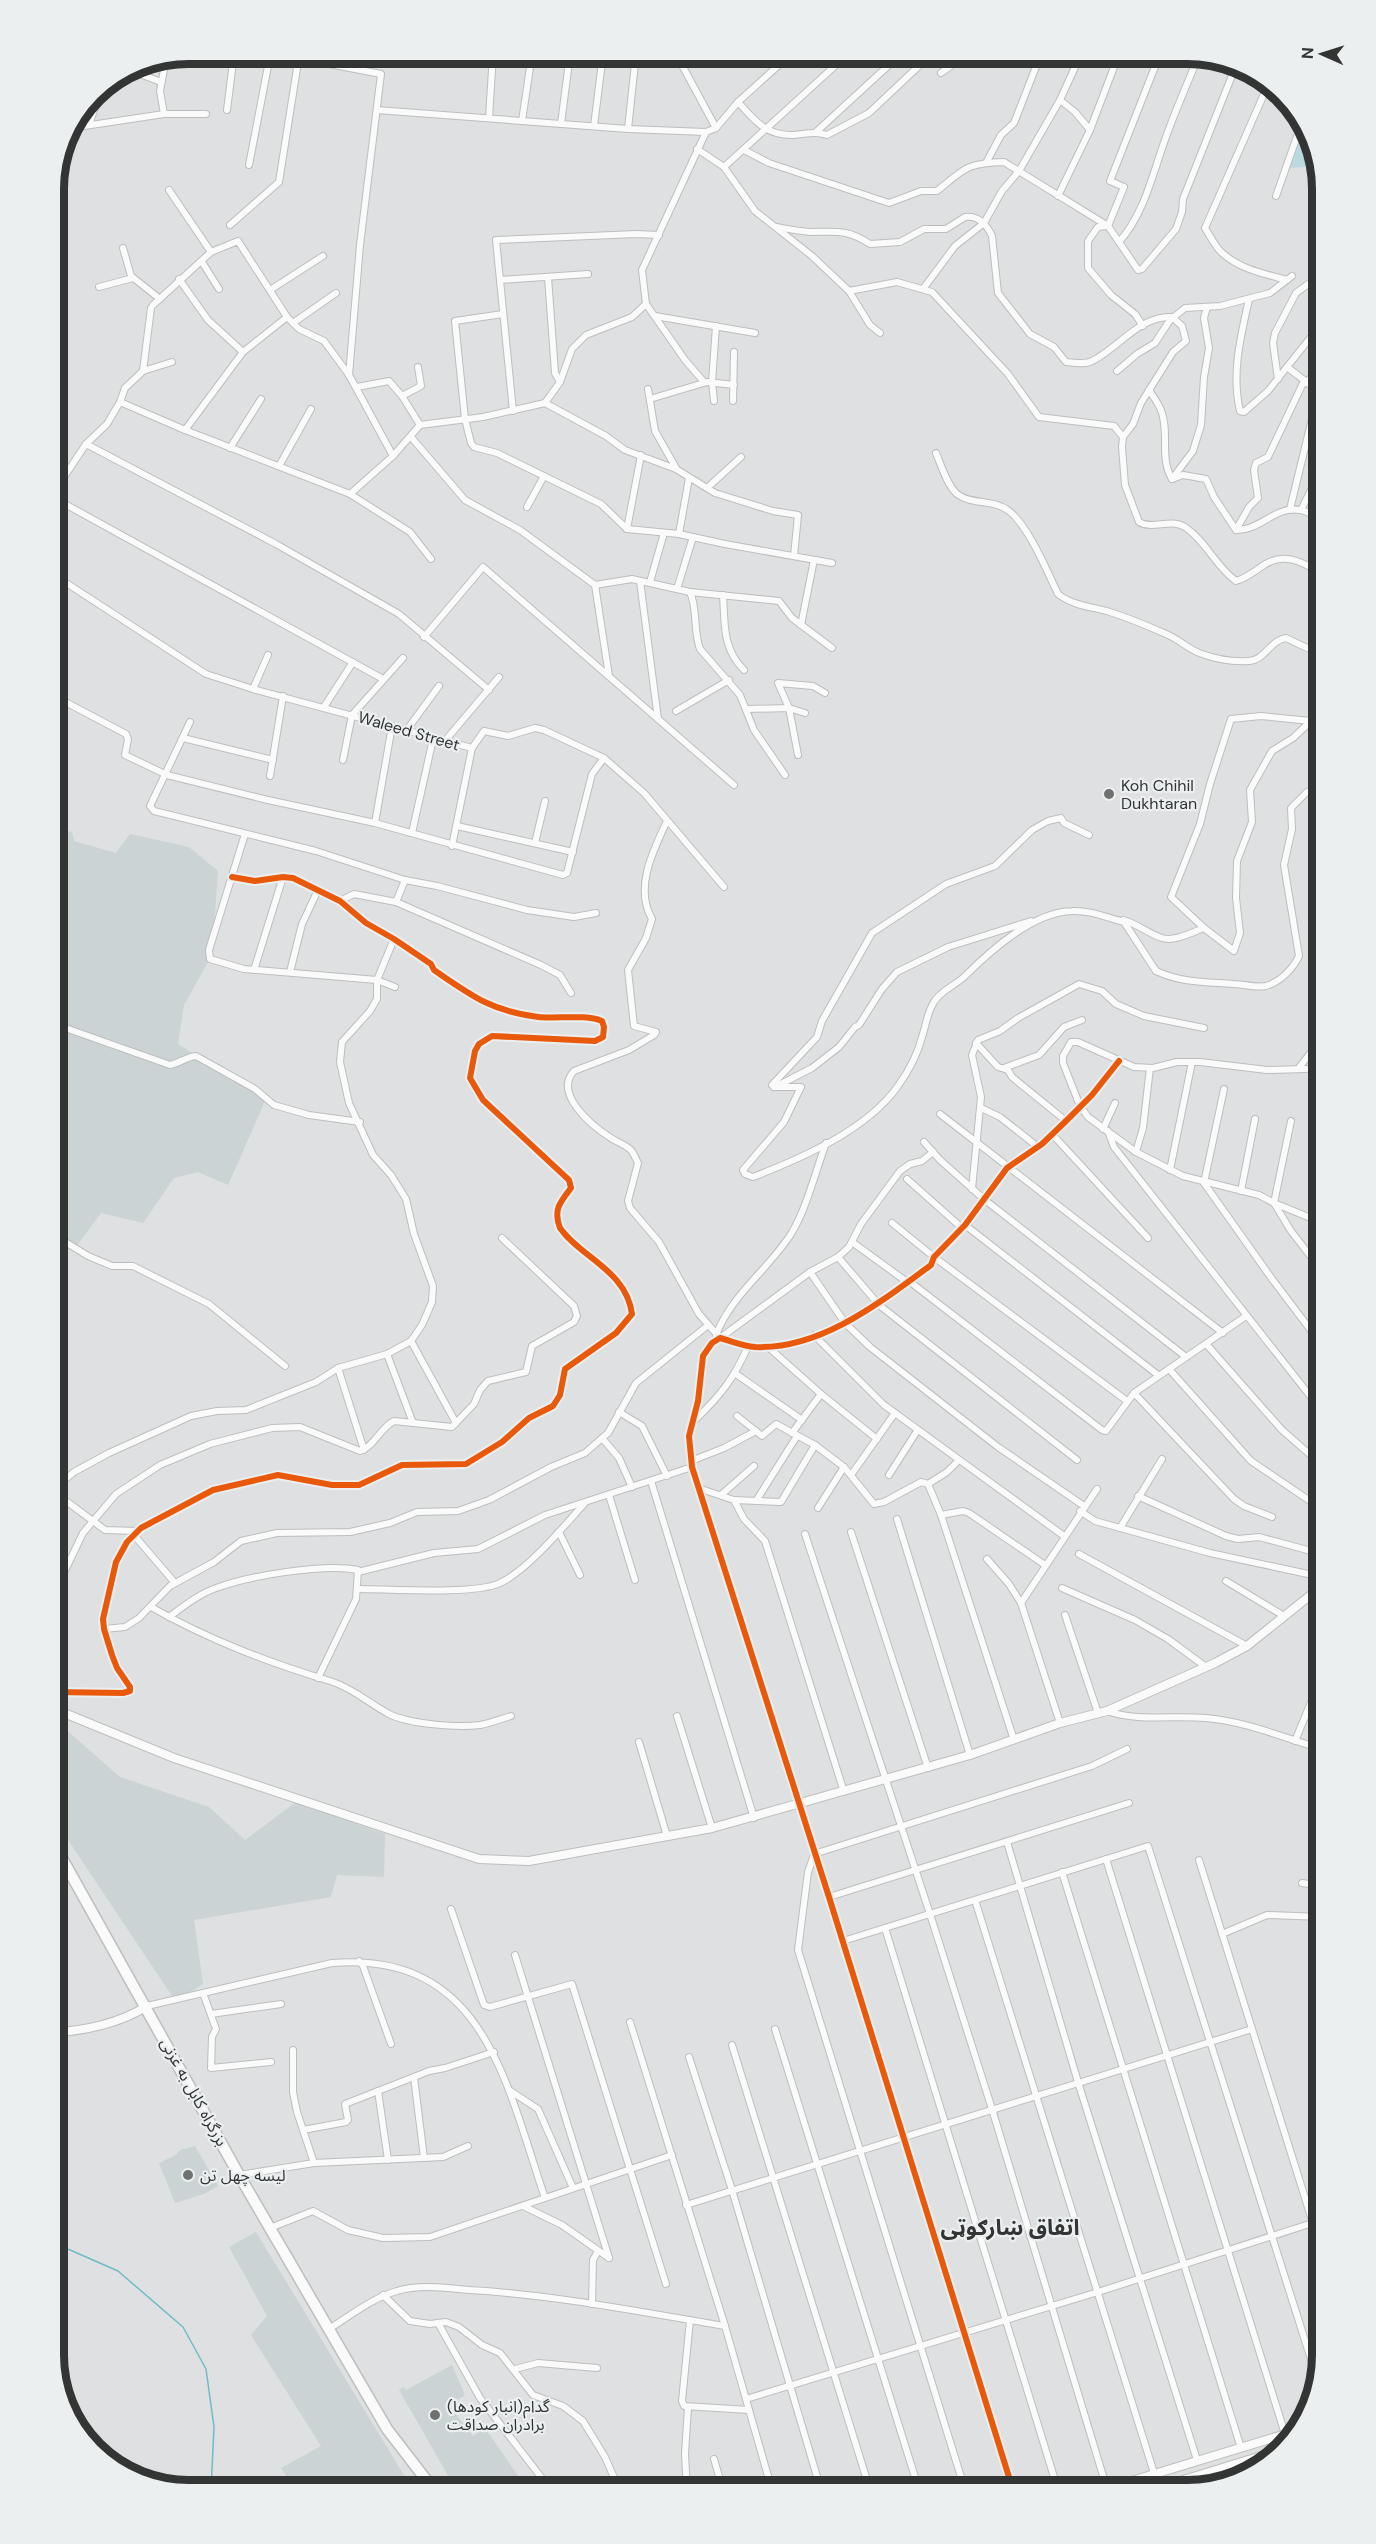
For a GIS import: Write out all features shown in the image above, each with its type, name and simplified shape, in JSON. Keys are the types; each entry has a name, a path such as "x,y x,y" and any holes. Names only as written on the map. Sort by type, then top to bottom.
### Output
{"highway":[{"name":"بزرگراه کابل به غزنی","path":"64,1862 147,2006 239,2175 387,2429 426,2479"}],"main road":[{"path":"1135,2480 1283,2435"},
{"path":"1184,2480 1256,2458"}],"street":[{"path":"227,110 233,64"},
{"path":"249,165 267,64"},
{"path":"231,225 279,182 298,64"},
{"path":"330,64 381,74 360,245 349,375"},
{"path":"489,118 492,64"},
{"path":"522,121 530,64"},
{"path":"561,124 569,64"},
{"path":"594,126 602,64"},
{"path":"628,129 635,64"},
{"path":"682,64 716,128"},
{"path":"377,110 628,129 706,132 716,128 738,102 779,65"},
{"path":"724,167 836,65"},
{"path":"816,132 888,65"},
{"path":"738,102 764,130 791,135 816,132 827,135 868,113 920,65"},
{"path":"941,73 952,65"},
{"path":"986,162 1001,135 1014,123 1037,65"},
{"path":"923,289 955,246 984,223 1002,191 1019,171 1060,100 1076,65"},
{"path":"1058,196 1090,130 1115,65"},
{"path":"1108,226 1124,187 1110,181 1156,65"},
{"path":"1119,242 1136,218 1148,192 1166,136 1195,65"},
{"path":"163,68 160,91 164,114"},
{"path":"744,150 769,163 889,202 921,191 937,191 966,166 986,162 1004,162 1108,226 1138,270 1142,269 1176,229 1182,212 1183,199 1233,73"},
{"path":"140,74 161,82"},
{"path":"1117,371 1137,354 1155,343 1172,317 1190,306 1220,306 1249,299 1270,293 1290,278 1256,272 1237,263 1220,251 1205,228 1265,92"},
{"path":"1060,100 1075,112 1090,130"},
{"path":"89,124 95,107"},
{"path":"82,126 164,114 206,114"},
{"path":"704,382 685,360 646,304 642,270 706,132"},
{"path":"1276,196 1298,133"},
{"path":"697,149 724,167 748,204 812,256 849,291 870,325 880,333"},
{"path":"169,190 211,252"},
{"path":"776,227 809,232 842,231 860,236 870,244 900,242 924,229 946,229 970,216 989,228 994,243 998,293 1030,334 1054,347 1066,362 1095,360 1123,337 1161,318 1172,317 1182,326 1186,341 1173,352 1141,403 1133,424 1123,437 1125,485 1139,522 1144,525 1176,523 1184,526 1218,560 1226,574 1236,581 1246,578 1275,558 1288,558 1312,568"},
{"path":"1108,226 1098,227 1088,241 1088,268 1111,295 1135,314 1143,326"},
{"path":"513,411 496,240 659,235"},
{"path":"143,371 152,307 211,252 238,241 287,317 299,329 324,341 349,375 393,456"},
{"path":"123,248 133,278 160,299"},
{"path":"270,291 322,256"},
{"path":"202,262 219,289"},
{"path":"500,280 588,274"},
{"path":"548,277 555,373 560,382"},
{"path":"99,287 133,278"},
{"path":"180,279 208,320 243,352"},
{"path":"1278,379 1273,343 1275,333 1296,293 1312,281"},
{"path":"849,291 897,282 932,292 956,315 1016,382 1040,417 1114,426 1123,437"},
{"path":"293,323 336,293"},
{"path":"1249,299 1238,352 1237,396 1240,411 1244,412 1268,391 1312,336"},
{"path":"350,494 393,456 420,425 513,411 545,403 560,382 572,349 586,335 632,317 646,304"},
{"path":"1172,479 1193,451 1201,425 1204,377 1209,348 1204,318 1207,307"},
{"path":"503,314 455,321 465,418 474,447 497,453 601,504 627,529 679,534 832,563"},
{"path":"655,316 755,333"},
{"path":"185,430 243,352 287,317"},
{"path":"714,401 712,382 716,326"},
{"path":"733,401 734,352"},
{"path":"65,476 86,444 107,424 125,388 143,371 172,362"},
{"path":"1287,367 1312,387"},
{"path":"402,396 421,386 418,368"},
{"path":"1236,530 1249,507 1258,498 1254,470 1256,463 1270,453 1305,382 1312,375"},
{"path":"357,387 389,381 402,396 420,425"},
{"path":"650,399 704,382 734,385"},
{"path":"648,389 655,431 676,469"},
{"path":"1149,390 1161,411 1164,428 1165,468 1172,479"},
{"path":"231,448 261,399"},
{"path":"120,402 185,430 350,494 410,532 430,559"},
{"path":"545,403 606,436 625,450 676,469 707,488 773,511 798,515 794,556"},
{"path":"279,466 311,409"},
{"path":"1290,509 1312,419"},
{"path":"411,437 465,500 520,530 595,585 609,676"},
{"path":"86,444 276,544 399,614 489,690"},
{"path":"936,453 955,492 964,497 997,505 1008,510 1017,519 1041,556 1058,594 1063,598 1110,612 1168,634 1203,655 1230,660 1254,661 1265,654 1275,643 1286,638 1312,650"},
{"path":"627,529 641,455"},
{"path":"707,488 741,457"},
{"path":"1172,479 1182,475 1206,479 1236,530"},
{"path":"527,507 544,476"},
{"path":"679,534 689,478"},
{"path":"1301,510 1312,488"},
{"path":"65,504 383,679"},
{"path":"1236,530 1249,529 1290,509 1312,515"},
{"path":"650,582 664,533"},
{"path":"677,589 693,537"},
{"path":"801,625 814,560"},
{"path":"424,637 483,567 734,785"},
{"path":"595,585 632,579 690,592 779,601 792,618 832,648"},
{"path":"640,581 658,720"},
{"name":"Waleed Street","path":"65,582 206,674 253,689 472,748 484,731 508,736 535,728 603,758 644,793 724,887"},
{"path":"690,592 693,599 696,642 700,650 729,681 747,709 754,730 785,775"},
{"path":"723,595 727,642 733,658 744,670"},
{"path":"253,689 268,656"},
{"path":"343,760 352,715 403,658"},
{"path":"324,707 353,662"},
{"path":"444,742 500,677"},
{"path":"676,711 729,681"},
{"path":"798,755 789,708 778,682 813,686 825,693"},
{"path":"406,730 439,686"},
{"path":"270,776 283,696"},
{"path":"65,702 126,734 128,739 125,755 128,759 167,775 375,823 563,875 567,873 592,774 603,758"},
{"path":"747,709 789,708 805,713"},
{"path":"1243,716 1261,716 1311,722 1293,738 1272,750 1250,790 1252,822 1237,861 1236,898 1240,933 1234,951 1204,928 1171,897 1200,824 1210,784 1231,720 1243,716"},
{"path":"190,722 151,809 316,851 405,880 437,886 527,910 574,917 596,913"},
{"path":"375,823 392,726"},
{"path":"183,738 273,760"},
{"path":"412,833 433,739"},
{"path":"452,846 472,748"},
{"path":"774,1088 812,1068 839,1047 855,1027 860,1025 882,989 897,972 948,947 1070,911 1096,913 1124,922 1156,971 1164,975 1191,982 1254,987 1276,981 1293,968 1299,956 1284,865 1292,829 1291,808 1307,792 1312,791"},
{"path":"535,843 545,801"},
{"path":"774,1088 772,1085 778,1076 817,1037 822,1021 863,946 877,928 946,884 995,866 1032,831 1048,821 1061,818 1064,824 1089,835"},
{"path":"667,821 655,847 643,895 652,919 646,938 628,970 634,1026 656,1032 629,1050 574,1071 567,1083 568,1090 583,1115 609,1137 631,1150 636,1157 638,1163 628,1201 630,1208 659,1242 707,1326 718,1336 748,1346 793,1342 845,1323 879,1305 931,1264 934,1257 964,1227 1007,1168 1038,1147 1066,1122 1119,1061"},
{"path":"457,826 573,852"},
{"path":"245,834 208,955 210,959 254,970 378,980 395,987"},
{"path":"64,1692 129,1692 130,1687 117,1668 104,1629 106,1602 113,1571 135,1533 213,1490 278,1475 315,1483 358,1485 402,1465 458,1465 471,1462 502,1442 528,1418 553,1406 560,1395 565,1370 616,1333 631,1317 630,1305 608,1270 560,1228 557,1210 560,1200 571,1188 569,1180 483,1100 470,1078 475,1051 479,1044 488,1038 500,1035 527,1039 595,1041 603,1037 604,1024 601,1020 538,1017 499,1009 480,1002 394,939 366,923 340,901 293,878 255,881 232,877"},
{"path":"254,970 283,877"},
{"path":"396,902 405,880"},
{"path":"290,972 302,924 318,890"},
{"path":"340,901 354,894 396,902 541,965 560,975 571,993"},
{"path":"774,1088 801,1087 784,1122 743,1170 745,1174 753,1178 798,1160 867,1118 898,1087 922,1039 928,1014 938,996 963,978 983,957 1040,918"},
{"path":"1117,920 1135,924 1164,939 1204,928"},
{"path":"64,1481 74,1472 153,1431 191,1416 217,1411 246,1410 274,1401 316,1382 338,1368 387,1354 411,1341 432,1302 433,1286 414,1234 406,1199 391,1174 373,1155 360,1122 349,1103 340,1062 342,1042 370,1011 377,999 378,980 394,939"},
{"path":"972,1189 981,1108 979,1085 972,1055 976,1043 1079,984 1102,991 1116,1004 1144,1016 1204,1028"},
{"path":"1003,1069 1039,1055 1064,1027 1082,1020"},
{"path":"65,1028 170,1065 177,1064 186,1057 196,1056 255,1089 274,1105 309,1115 360,1122"},
{"path":"1306,1069 1267,1070 1192,1062 1150,1068 1134,1067 1088,1045 1071,1042 1062,1056 1080,1106 1088,1117 1136,1152 1170,1170 1204,1183 1259,1195 1312,1219"},
{"path":"976,1043 998,1068 1008,1070 1012,1077 1066,1122"},
{"path":"1298,1069 1312,1051"},
{"path":"1170,1170 1192,1062"},
{"path":"1136,1152 1143,1128 1150,1068"},
{"path":"1224,1089 1204,1183 1312,1330"},
{"path":"1115,1103 1106,1130 1114,1147 1312,1398"},
{"path":"981,1108 1000,1117 1038,1147"},
{"path":"940,1114 1223,1333"},
{"path":"1240,1191 1255,1119"},
{"path":"1291,1121 1274,1203 1291,1231 1312,1258"},
{"path":"1052,1134 1148,1238"},
{"path":"718,1336 722,1320 740,1294 791,1234 801,1215 826,1142"},
{"path":"924,1142 985,1200 1186,1357"},
{"path":"933,1152 922,1161 910,1164 900,1171 861,1224 852,1242 838,1257 810,1272 718,1336 703,1356 694,1421 689,1436 691,1464 800,1804 1010,2480"},
{"path":"907,1179 964,1227 1158,1375"},
{"path":"892,1223 1127,1401"},
{"path":"64,1572 83,1533 116,1494 160,1465 210,1444 272,1428 300,1428 360,1451 386,1425 394,1421 443,1428 452,1427 474,1404 480,1390 488,1381 526,1372 532,1346 574,1322 578,1316 574,1306 502,1238"},
{"path":"65,1241 88,1256 112,1266 133,1266 209,1304 285,1366"},
{"path":"852,1242 908,1281 1102,1430 1108,1429 1134,1393 1158,1375 1207,1345 1246,1316"},
{"path":"838,1257 879,1305 1077,1460"},
{"path":"810,1272 845,1323 870,1347 998,1447 1082,1508 1095,1521 1210,1553 1312,1576"},
{"path":"104,1629 125,1627 139,1618 176,1583 214,1562 241,1541 277,1533 350,1532 390,1523 417,1512 447,1512 473,1506 551,1467 585,1453 602,1438 636,1383 707,1326"},
{"path":"814,1335 895,1413 917,1431 1064,1536"},
{"path":"411,1341 456,1423"},
{"path":"1207,1345 1282,1430 1312,1456"},
{"path":"694,1421 717,1398 736,1374 748,1346"},
{"path":"767,1346 877,1439"},
{"path":"387,1354 413,1424"},
{"path":"338,1368 363,1450"},
{"path":"1169,1369 1251,1461 1312,1502"},
{"path":"736,1374 802,1420"},
{"path":"1134,1393 1234,1500 1272,1517"},
{"path":"756,1501 802,1420 821,1394"},
{"path":"619,1412 642,1426 667,1476"},
{"path":"851,1475 895,1413"},
{"path":"737,1416 763,1436 776,1424 814,1445 844,1467 874,1504 884,1502 921,1482 928,1484 947,1472 958,1460"},
{"path":"170,1617 201,1595 230,1584 309,1569 332,1568 358,1572 434,1553 478,1549 545,1515 667,1476 756,1431"},
{"path":"889,1475 917,1431"},
{"path":"602,1438 619,1458 632,1487"},
{"path":"699,1488 734,1500 781,1502 785,1499 814,1445"},
{"path":"1120,1528 1162,1459"},
{"path":"721,1495 754,1466"},
{"path":"818,1508 844,1467"},
{"path":"651,1481 754,1818"},
{"path":"928,1484 941,1515 1014,1740"},
{"path":"1021,1603 1096,1489"},
{"path":"609,1495 635,1580"},
{"path":"1138,1496 1226,1536 1238,1539 1259,1537 1312,1551"},
{"path":"64,1499 92,1522 109,1531 135,1533 176,1583"},
{"path":"734,1500 744,1519 767,1546 844,1792"},
{"path":"357,1589 462,1589 498,1584 510,1578 559,1532 585,1502"},
{"path":"941,1515 963,1510 1045,1565"},
{"path":"897,1519 970,1755"},
{"path":"559,1532 580,1575"},
{"path":"851,1532 928,1768"},
{"path":"804,1534 887,1779 992,2109 1102,2480"},
{"path":"1079,1554 1247,1646"},
{"path":"987,1559 1010,1584 1021,1603 1060,1723"},
{"path":"318,1678 356,1599 358,1572"},
{"path":"1226,1581 1284,1616"},
{"path":"1062,1588 1135,1620 1168,1639 1206,1667"},
{"path":"64,1713 174,1758 479,1858 529,1861 712,1828 754,1818 928,1768 1060,1723 1107,1710 1206,1667 1247,1646 1312,1594"},
{"path":"151,1607 212,1640 353,1691 390,1715 437,1724 478,1725 511,1716"},
{"path":"1065,1615 1098,1713"},
{"path":"1295,1741 1312,1700"},
{"path":"1107,1710 1129,1716 1205,1718 1239,1723 1312,1746"},
{"path":"677,1716 712,1828"},
{"path":"639,1742 667,1836"},
{"path":"814,1854 1092,1766 1127,1749"},
{"path":"829,1897 1129,1803"},
{"path":"1007,1842 1078,2082 1197,2460"},
{"path":"843,1941 1148,1846 1311,2360"},
{"path":"814,1854 808,1872 798,1950 963,2480"},
{"path":"1106,1859 1284,2432"},
{"path":"1199,1860 1312,2220"},
{"path":"1062,1872 1241,2448"},
{"path":"1302,1883 1312,1884"},
{"path":"975,1900 1154,2474"},
{"path":"451,1909 484,2005 490,2007 572,1984 666,2284"},
{"path":"1222,1934 1267,1915 1312,1917"},
{"path":"885,1928 1055,2480"},
{"path":"515,1955 609,2258 562,2225 522,2206"},
{"path":"64,2031 84,2028 127,2016 147,2006 332,1963 359,1961 408,1972 441,1986 473,2018 494,2052 544,2198"},
{"path":"359,1961 367,1975 391,2044"},
{"path":"203,1993 216,2028 212,2037 212,2069 271,2062"},
{"path":"211,2014 282,2004"},
{"path":"630,2022 725,2326 769,2480"},
{"path":"775,2029 917,2480"},
{"path":"686,2205 1252,2029"},
{"path":"732,2044 867,2480"},
{"path":"293,2050 293,2092 314,2163"},
{"path":"303,2130 346,2122 348,2120 345,2104 429,2071 494,2052"},
{"path":"689,2057 732,2190 817,2480"},
{"path":"414,2078 424,2158"},
{"path":"508,2089 538,2109 573,2188"},
{"path":"378,2091 388,2160"},
{"path":"239,2175 314,2163 443,2157 468,2146"},
{"path":"270,2228 313,2211 348,2230 383,2238 430,2237 672,2155"},
{"path":"746,2398 1051,2307 1312,2223"},
{"path":"592,2304 593,2260 598,2251"},
{"path":"329,2329 383,2295 399,2290 438,2288 491,2291 592,2304 725,2326"},
{"path":"383,2295 410,2321 446,2322 459,2327 482,2345 500,2353 533,2396 563,2406 583,2421 605,2457 615,2479"},
{"path":"690,2320 682,2401 684,2406 749,2410"},
{"path":"438,2323 480,2398 543,2479"},
{"path":"514,2369 538,2363 597,2368"},
{"path":"686,2480 685,2454 688,2407"},
{"path":"714,2459 720,2480"}],"shaded area":[{"path":"1300,138 1309,167 1289,168"},
{"path":"65,830 72,832 74,841 116,853 130,834 189,847 218,871 212,955 184,1005 178,1044 266,1099 228,1185 198,1172 174,1178 143,1223 101,1213 76,1247 65,1241"},
{"path":"64,1728 120,1777 209,1807 245,1840 296,1802 385,1834 384,1877 337,1875 331,1897 194,1920 203,1984 176,2002 64,1834"},
{"name":"لیسه چهل تن","path":"195,2146 218,2186 204,2194 175,2203 159,2163 176,2155 180,2150"},
{"path":"256,2232 406,2479 289,2479 281,2468 321,2446 251,2335 267,2316 229,2247"},
{"name":"(انبار کودها)گدام برادران صداقت","path":"452,2365 465,2395 449,2406 473,2436 485,2428 521,2479 450,2479 399,2390 404,2387 406,2390"}],"waterway":[{"path":"64,2247 118,2271 183,2327 206,2369 214,2427 212,2479"}],"cycle path":[{"path":"64,1692 123,1693 130,1691 112,1655 103,1619 116,1562 127,1542 141,1528 213,1490 278,1475 332,1485 359,1485 402,1465 466,1464 502,1442 529,1418 553,1406 560,1395 565,1369 616,1333 632,1314 628,1299 612,1275 569,1239 560,1228 557,1216 561,1202 571,1188 569,1180 483,1100 470,1078 475,1051 479,1044 492,1036 595,1041 603,1037 602,1021 580,1017 538,1017 494,1006 471,995 447,979 434,970 431,964 366,923 340,901 293,878 255,881 232,877"},
{"path":"1010,2480 829,1897 692,1467 689,1436 698,1401 703,1356 712,1343 720,1338 755,1347 780,1346 803,1341 827,1332 871,1308 931,1265 934,1257 965,1225 1007,1168 1042,1144 1092,1095 1119,1061"}],"place":[{"name":"Koh Chihil Dukhtaran","path":"1109,794"},
{"name":"لیسه چهل تن","path":"188,2175"},
{"name":"(انبار کودها)گدام برادران صداقت","path":"435,2415"}],"district":[{"name":"اتفاق ښارګوټی","path":"1010,2227"}]}
